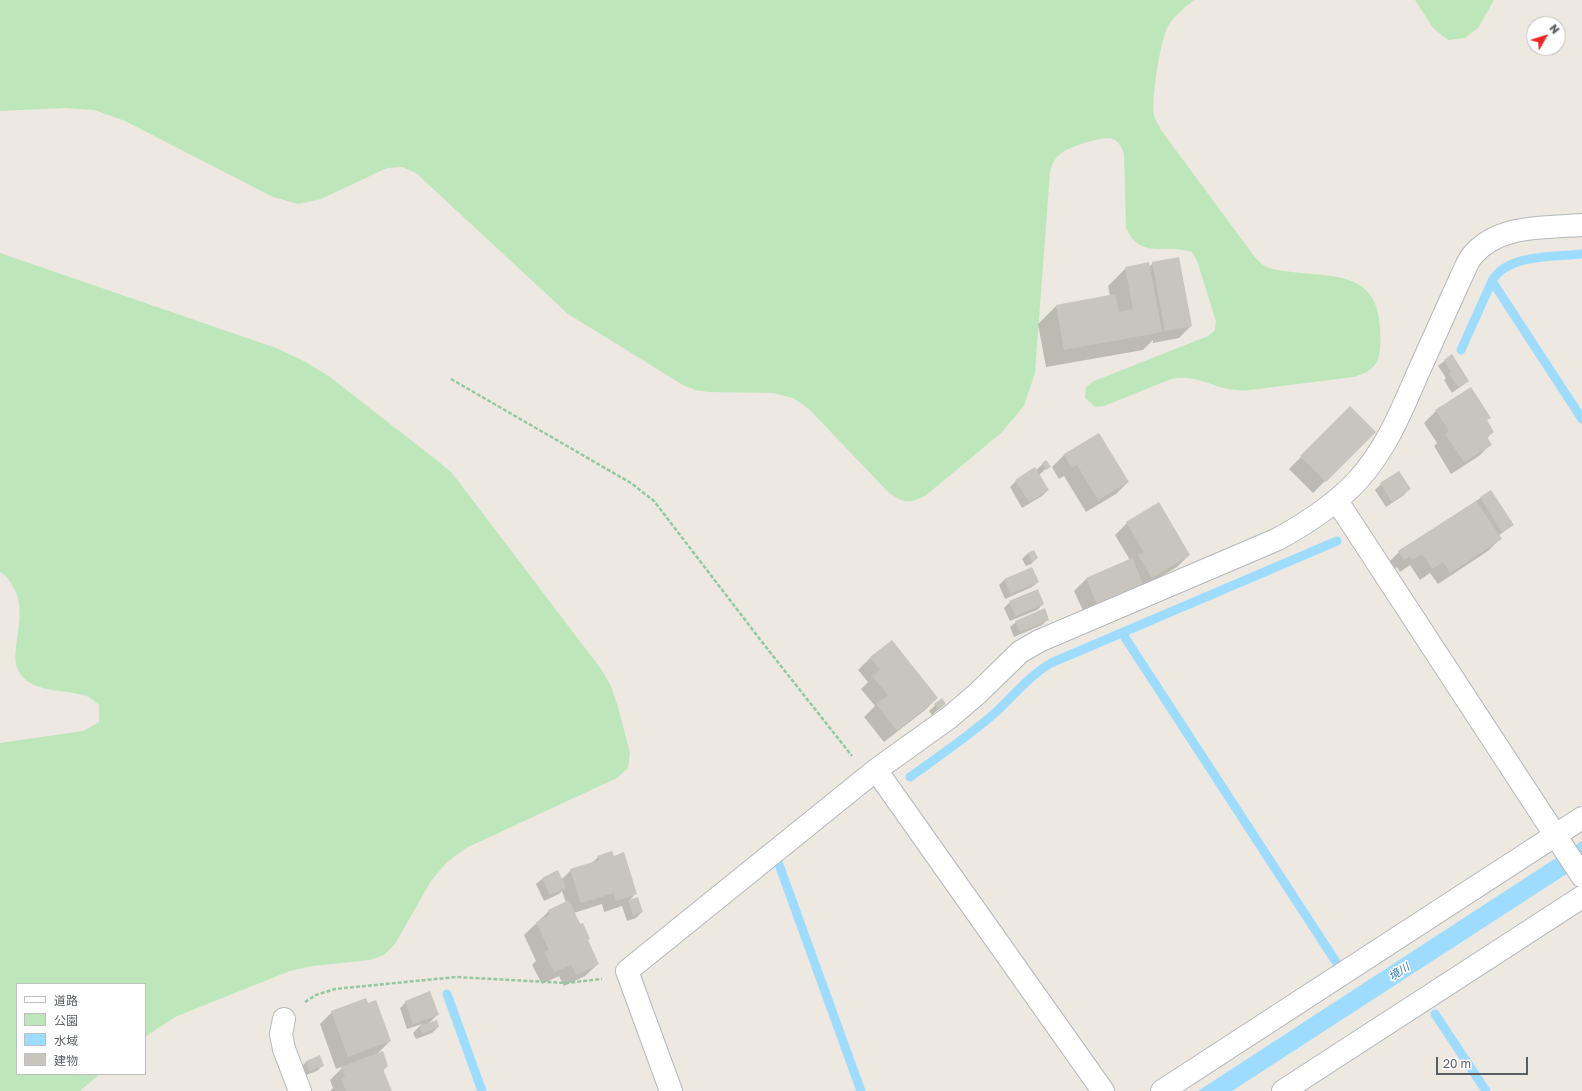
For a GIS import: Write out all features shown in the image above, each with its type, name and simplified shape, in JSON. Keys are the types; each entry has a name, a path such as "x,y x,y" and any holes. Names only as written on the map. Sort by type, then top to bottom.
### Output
{"street":[{"path":"671,1091 627,971 872,773 950,717 978,694 1020,652 1039,641 1278,539 1309,522 1337,501 1358,480 1377,456 1393,431 1462,275 1472,256 1486,242 1505,233 1582,224"},
{"path":"1337,501 1582,876"},
{"path":"872,773 1103,1091"},
{"path":"1162,1091 1558,840 1582,818"},
{"path":"1283,1091 1582,897"},
{"path":"284,1019 281,1034 284,1049 300,1091"}],"path":[{"path":"451,379 632,483 654,502 762,642 872,773"},
{"path":"284,1019 299,1005 316,995 335,989 456,977 566,983 604,979 627,971"}],"green space":[{"path":"0,0 1194,0 1170,22 1162,44 1155,84 1153,107 1155,117 1161,130 1254,256 1262,264 1278,270 1338,277 1351,281 1362,287 1371,296 1377,309 1380,327 1379,355 1375,364 1369,371 1354,377 1250,390 1228,389 1189,378 1171,379 1104,406 1095,407 1085,398 1086,387 1094,381 1208,336 1215,330 1216,321 1197,261 1192,252 1173,249 1154,249 1138,244 1126,227 1124,154 1119,143 1108,138 1086,142 1070,148 1060,154 1056,158 1050,172 1035,373 1024,406 1001,433 925,496 911,501 899,499 889,493 809,409 793,398 773,393 709,392 695,390 683,385 568,314 416,173 402,167 387,168 321,199 298,204 273,197 125,121 94,110 65,108 0,111"},
{"path":"1415,0 1494,0 1478,28 1465,38 1448,40 1433,28"},
{"path":"0,253 276,348 304,361 330,377 439,462 451,472 462,486 601,669 611,686 618,707 630,753 628,768 617,778 466,848 447,862 431,881 395,944 384,955 370,960 312,966 290,971 175,1017 146,1036 146,983 16,983 16,1075 99,1075 80,1091 0,1091 0,743 83,731 99,722 99,705 85,696 75,693 39,687 25,679 19,672 16,664 19,619 17,596 6,576 0,572"}],"water":[{"name":"境川","path":"1582,841 1582,864 1232,1091 1198,1091"}],"building":[{"path":"1179,257 1192,326 1165,331 1152,262"},
{"path":"1149,262 1162,332 1064,350 1056,305 1115,294 1119,312 1133,309 1125,267"},
{"path":"1452,354 1469,381 1459,388 1449,374 1451,372 1444,360"},
{"path":"1471,387 1491,418 1487,420 1494,432 1487,437 1492,445 1464,462 1445,434 1449,431 1435,410"},
{"path":"1350,406 1376,432 1326,482 1300,456"},
{"path":"1099,433 1129,482 1098,500 1077,465 1071,468 1064,454"},
{"path":"1046,460 1051,467 1046,470 1042,463"},
{"path":"1035,467 1049,490 1029,502 1015,480"},
{"path":"1399,471 1411,489 1392,502 1380,483"},
{"path":"1491,490 1514,525 1502,532 1480,497"},
{"path":"1476,501 1502,539 1450,573 1443,562 1432,569 1422,554 1412,560 1410,556 1404,560 1398,551"},
{"path":"1159,502 1190,555 1152,578 1138,555 1144,552 1126,522"},
{"path":"1034,550 1038,558 1032,561 1028,553"},
{"path":"1132,558 1143,584 1097,604 1086,578"},
{"path":"1032,567 1039,582 1010,594 1004,579"},
{"path":"1038,589 1044,604 1016,616 1009,601"},
{"path":"1045,608 1049,620 1020,632 1015,621"},
{"path":"892,640 938,698 897,731 876,704 888,695 872,676 880,670 870,657"},
{"path":"942,698 946,704 938,710 934,704"},
{"path":"612,851 614,856 624,852 637,894 616,901 614,893 581,903 570,869 599,860 597,856"},
{"path":"558,870 566,888 550,895 542,878"},
{"path":"638,897 643,912 633,915 628,900"},
{"path":"569,900 580,924 583,923 590,939 588,940 599,964 576,975 571,965 554,972 544,952 549,950 536,922 550,915 548,910"},
{"path":"430,991 439,1015 413,1024 405,1001"},
{"path":"366,998 368,1003 376,1000 391,1041 348,1057 331,1011"},
{"path":"437,1020 439,1027 422,1034 419,1026"},
{"path":"383,1051 388,1066 383,1069 392,1091 346,1091 341,1079 345,1077 341,1067"},
{"path":"320,1055 324,1066 309,1071 306,1061"}],"waterway":[{"path":"1461,350 1492,281 1499,272 1508,266 1532,258 1582,254"},
{"path":"1492,281 1582,419"},
{"path":"910,777 954,746 996,712 1029,680 1051,663 1337,541"},
{"path":"1122,633 1338,965"},
{"path":"777,859 861,1091"},
{"path":"447,994 482,1091"},
{"path":"1435,1014 1486,1091"}]}
